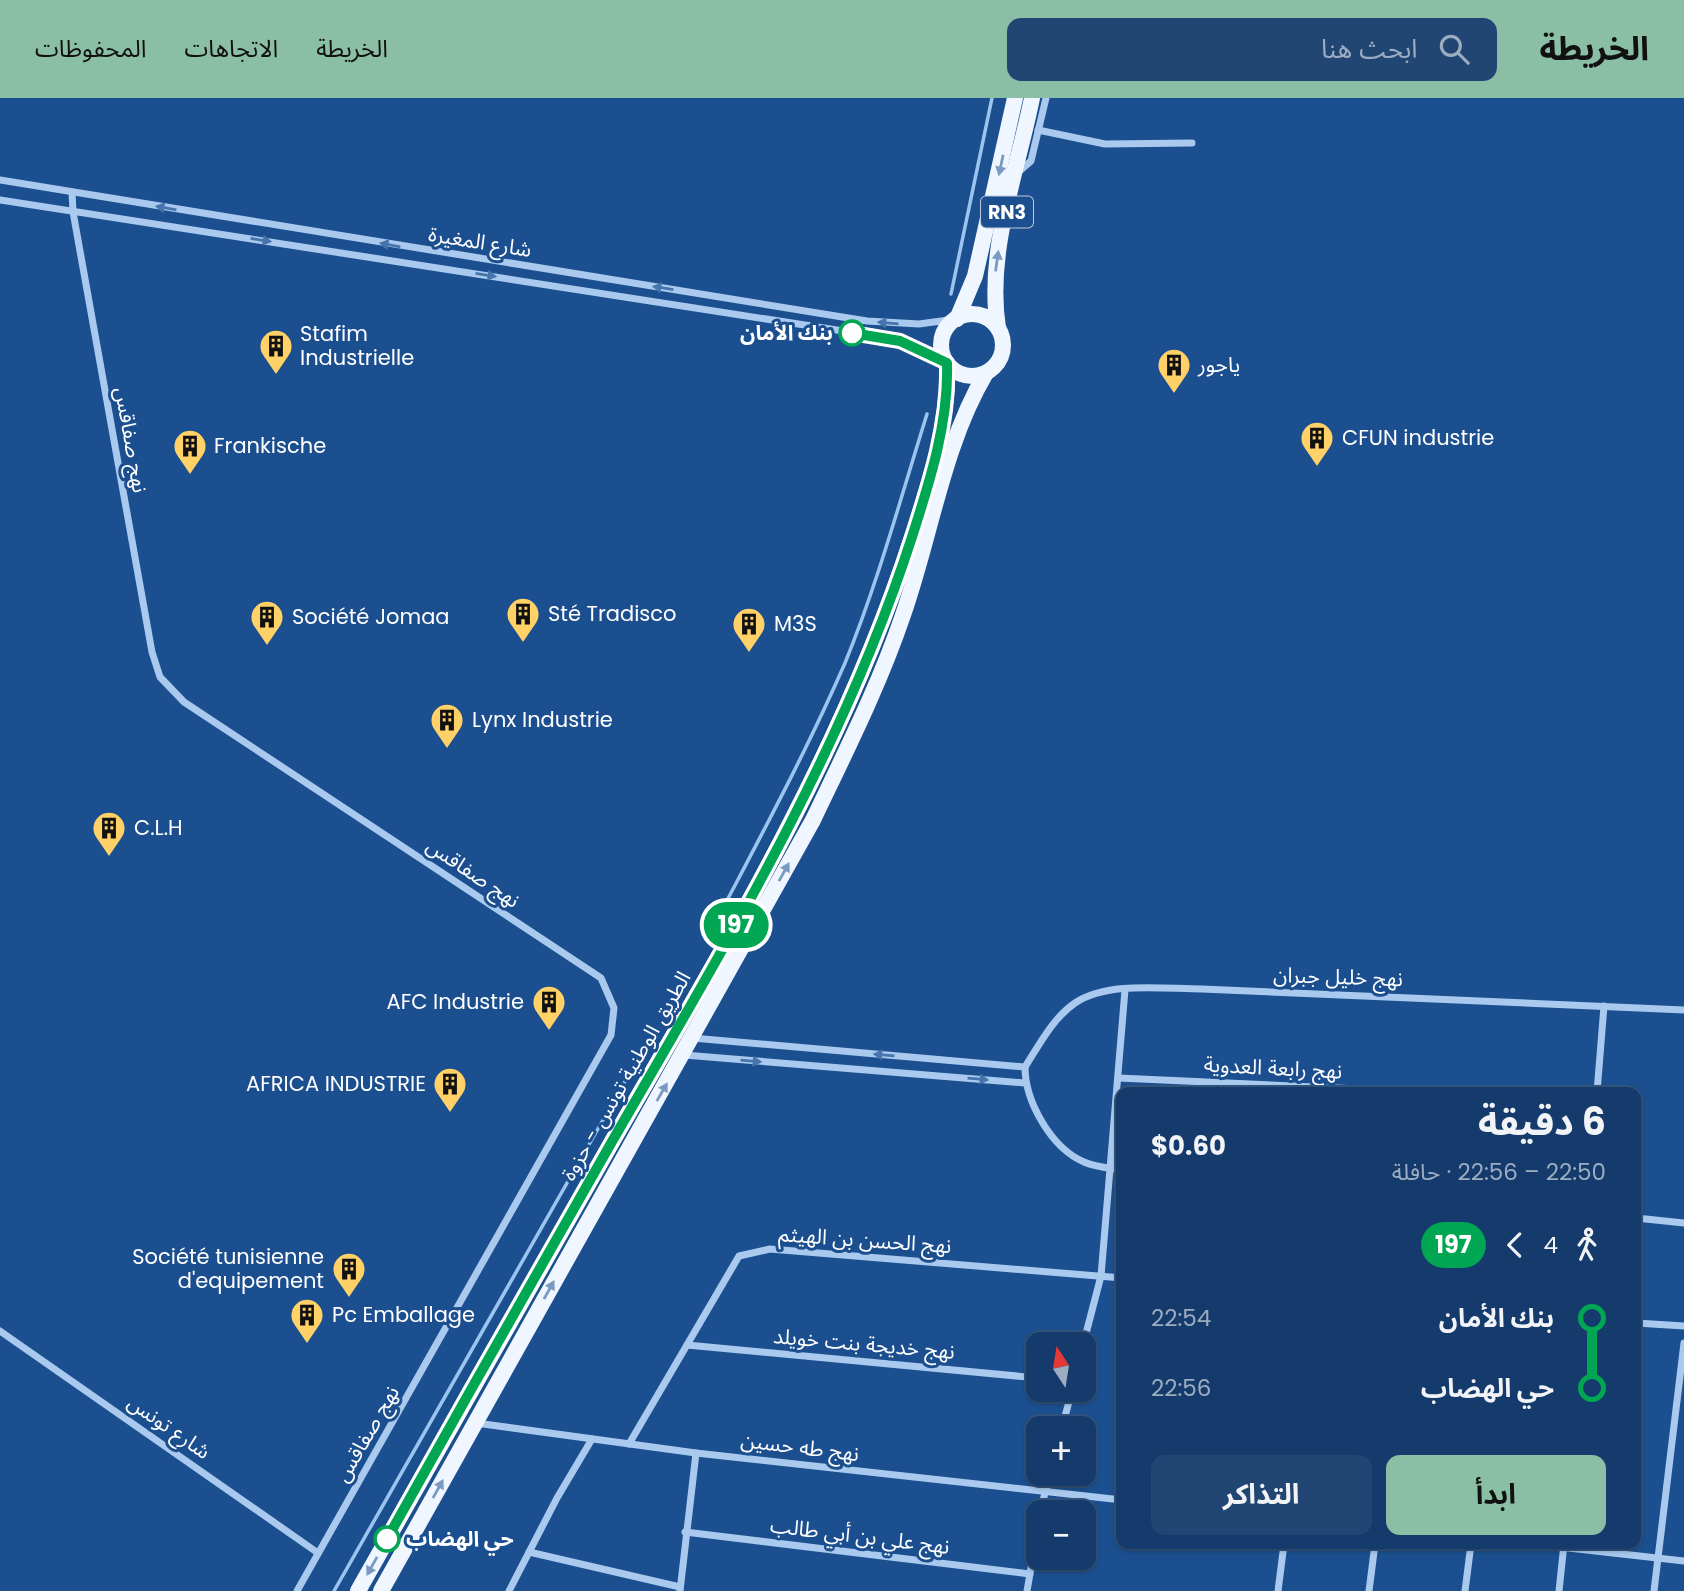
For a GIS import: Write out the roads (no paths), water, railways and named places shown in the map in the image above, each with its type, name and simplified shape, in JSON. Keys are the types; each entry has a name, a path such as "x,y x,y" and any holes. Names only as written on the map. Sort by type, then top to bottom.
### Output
{"main road":[{"name":"RN3","path":"947,363 942,339 956,319 975,276 1015,98"},
{"name":"RN3","path":"986,373 996,365 1002,353 1003,340 998,328 994,297 997,262 1032,98"},
{"path":"956,319 979,315 998,328"},
{"path":"947,363 965,375 986,373"},
{"name":"الطريق الوطنية تونس - حزوة","path":"358,1591 724,946 802,799 866,665 904,561 942,426 948,391 947,363"},
{"name":"الطريق الوطنية تونس - حزوة","path":"381,1591 813,820 861,719 903,615 965,410 986,373"}],"street":[{"path":"1015,174 1031,161 1046,98"},
{"path":"1038,130 1105,144 1192,143"},
{"name":"شارع المغيرة","path":"0,180 867,321 919,324 956,319"},
{"name":"نهج صفاقس","path":"72,192 73,212 138,579 160,677 169,690 184,702 601,978 614,1008 611,1035 297,1591"},
{"name":"شارع المغيرة","path":"0,200 869,335 913,346 947,363"},
{"name":"نهج خليل جبران","path":"1025,1067 1057,1019 1075,1003 1095,994 1125,990 1202,989 1684,1010"},
{"path":"1118,1087 1125,990"},
{"path":"1597,1087 1604,1006"},
{"path":"692,1038 1025,1067 1025,1083 1044,1123 1066,1151 1084,1162 1116,1169"},
{"path":"683,1055 1025,1083"},
{"name":"نهج رابعة العدوية","path":"1119,1078 1316,1087"},
{"path":"1086,1332 1101,1276 1116,1108"},
{"path":"1641,1219 1684,1223"},
{"name":"نهج الحسن بن الهيثم","path":"629,1444 739,1256 770,1249 1116,1277"},
{"path":"1641,1323 1684,1326"},
{"name":"شارع تونس","path":"0,1331 318,1553"},
{"path":"1654,1591 1684,1343"},
{"name":"نهج خديجة بنت خويلد","path":"687,1345 1026,1377"},
{"name":"نهج طه حسين","path":"475,1423 696,1452 1116,1499"},
{"path":"509,1591 592,1439"},
{"path":"529,1552 680,1589 696,1452"},
{"path":"1042,1500 1046,1486"},
{"name":"نهج علي بن أبي طالب","path":"685,1532 1030,1574"},
{"path":"1278,1591 1283,1549"},
{"path":"1369,1591 1374,1549"},
{"path":"1465,1591 1470,1549"},
{"path":"1559,1591 1563,1549"},
{"path":"1592,1549 1684,1561"},
{"path":"1027,1591 1031,1570"}],"waterway":[{"path":"951,294 992,98"},
{"path":"721,912 801,758 845,663 879,571 927,414"},
{"path":"334,1591 647,1043"}],"place":[{"name":"بنك الأمان","path":"852,333"},
{"name":"Stafim Industrielle","path":"276,376"},
{"name":"ياجور","path":"1174,395"},
{"name":"CFUN industrie","path":"1317,468"},
{"name":"Frankische","path":"190,476"},
{"name":"Sté Tradisco","path":"523,644"},
{"name":"Société Jomaa","path":"267,647"},
{"name":"M3S","path":"749,654"},
{"name":"Lynx Industrie","path":"447,750"},
{"name":"C.L.H","path":"109,858"},
{"name":"AFC Industrie","path":"549,1032"},
{"name":"AFRICA INDUSTRIE","path":"450,1114"},
{"name":"Société tunisienne d'equipement","path":"349,1299"},
{"name":"Pc Emballage","path":"307,1345"},
{"name":"حي الهضاب","path":"387,1539"}]}
